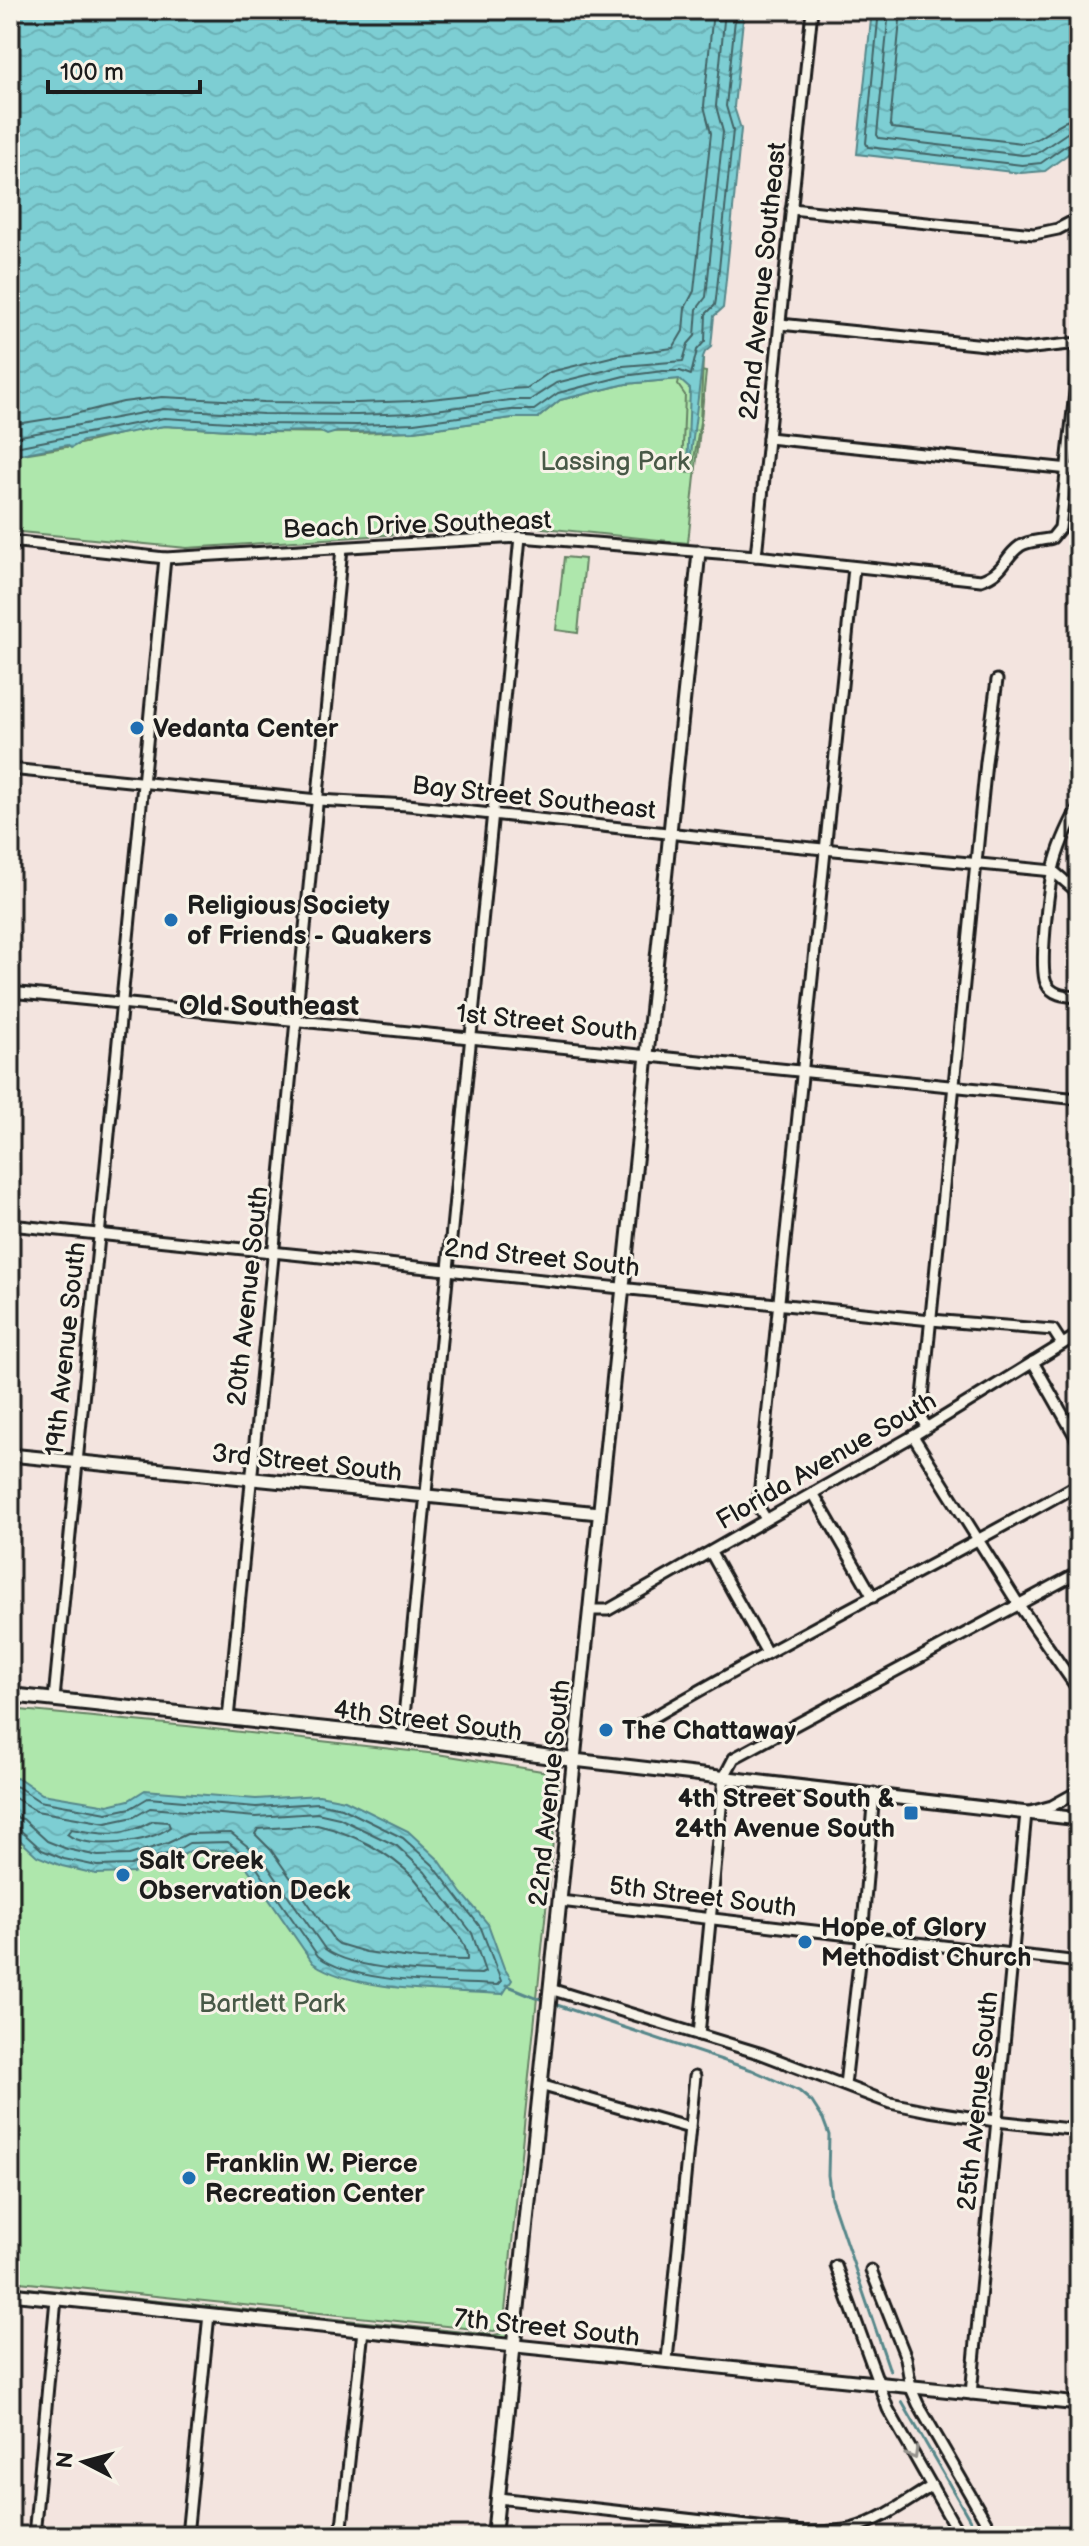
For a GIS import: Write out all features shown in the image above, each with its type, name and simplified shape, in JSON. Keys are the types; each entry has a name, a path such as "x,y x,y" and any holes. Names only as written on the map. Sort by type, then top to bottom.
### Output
{"main road":[{"name":"4th Street South","path":"10,1695 402,1737 574,1760"},
{"name":"22nd Avenue South","path":"494,2536 574,1760"}],"street":[{"name":"22nd Avenue Southeast","path":"756,556 812,10"},
{"path":"791,209 1034,234 1058,229 1079,218"},
{"path":"780,324 1024,349 1078,344 1066,469"},
{"path":"768,438 1079,470"},
{"name":"Beach Drive Southeast","path":"10,541 165,558 520,537 756,556 981,580 1001,570 1024,543 1052,538 1057,534 1066,469"},
{"path":"402,1737 520,537"},
{"name":"20th Avenue South","path":"228,1719 342,548"},
{"path":"647,1054 699,552"},
{"name":"19th Avenue South","path":"54,1699 165,558"},
{"path":"766,1519 758,1506 854,568"},
{"path":"926,1427 921,1417 986,762 997,680"},
{"name":"Bay Street Southeast","path":"10,769 318,800 408,805 1053,871"},
{"path":"1079,806 1069,823 1053,871 1042,967 1047,986 1057,994 1079,997"},
{"path":"1053,871 1074,889 1079,907"},
{"name":"1st Street South","path":"10,992 1079,1099"},
{"name":"22nd Avenue South","path":"574,1760 647,1054"},
{"name":"2nd Street South","path":"10,1225 1053,1330 1062,1344"},
{"name":"Florida Avenue South","path":"589,1610 608,1610 711,1553 913,1436 1079,1334"},
{"path":"1033,1362 1079,1443"},
{"path":"913,1436 977,1541 1079,1691"},
{"name":"3rd Street South","path":"10,1455 599,1513"},
{"path":"640,1725 1079,1484"},
{"path":"813,1493 873,1597"},
{"path":"711,1553 767,1653"},
{"path":"699,2035 724,1777 734,1758 1079,1572"},
{"name":"4th Street South","path":"574,1760 1079,1819"},
{"path":"1026,1813 1052,1806 1079,1791"},
{"path":"845,2085 874,1793"},
{"name":"25th Avenue South","path":"971,2394 1026,1813"},
{"name":"5th Street South","path":"560,1901 1079,1962"},
{"path":"550,1989 762,2054 890,2103 996,2121 1079,2130"},
{"path":"667,2360 695,2076"},
{"path":"540,2085 690,2128"},
{"path":"836,2266 888,2409 960,2536"},
{"path":"871,2270 906,2358 911,2388 994,2536"},
{"name":"7th Street South","path":"10,2294 1079,2404"},
{"path":"34,2536 56,2299"},
{"path":"187,2536 209,2314"},
{"path":"341,2536 363,2330"},
{"path":"498,2498 803,2532 852,2528 878,2519 932,2486"}],"green space":[{"path":"703,360 700,422 692,472 688,473 682,469 685,395 678,385 679,379"},
{"name":"Lassing Park","path":"706,372 688,543 524,526 187,548 10,531 10,456 164,426 263,432 357,433 414,431 512,418 538,418 560,400 626,384 679,379"},
{"path":"564,557 585,559 578,633 556,630"},
{"name":"Bartlett Park","path":"10,1709 437,1754 557,1775 559,1782 501,2328 494,2331 10,2281"},
{"path":"534,2089 507,2340 10,2289 10,2286 494,2335 503,2333 509,2321"}],"water":[{"path":"10,10 744,10 734,107 741,129 723,308 714,316 711,347 703,357 689,471 690,389 679,379 626,384 560,400 538,418 512,418 414,431 337,432 327,435 319,431 263,432 164,426 83,441 71,448 67,445 10,456"},
{"path":"872,10 1079,10 1079,146 1045,171 1021,173 857,154"},
{"path":"10,1777 20,1779 42,1794 108,1805 129,1800 145,1790 256,1799 319,1795 345,1800 408,1831 439,1860 488,1924 504,1968 512,1980 503,1994 378,1985 332,1973 313,1963 248,1869 226,1850 190,1851 175,1860 133,1873 96,1874 37,1856 10,1831"}],"waterway":[{"path":"506,1985 543,2000"},
{"path":"554,2004 752,2070 799,2091 812,2102 829,2135 831,2198 890,2371"},
{"path":"902,2402 979,2536"}],"place":[{"name":"Vedanta Center","path":"137,728"},
{"name":"Religious Society of Friends - Quakers","path":"171,920"},
{"name":"The Chattaway","path":"606,1730"},
{"name":"4th Street South & 24th Avenue South","path":"911,1813"},
{"name":"Salt Creek Observation Deck","path":"123,1875"},
{"name":"Hope of Glory Methodist Church","path":"805,1942"},
{"name":"Franklin W. Pierce Recreation Center","path":"189,2178"}],"district":[{"name":"Old Southeast","path":"269,1005"}]}
